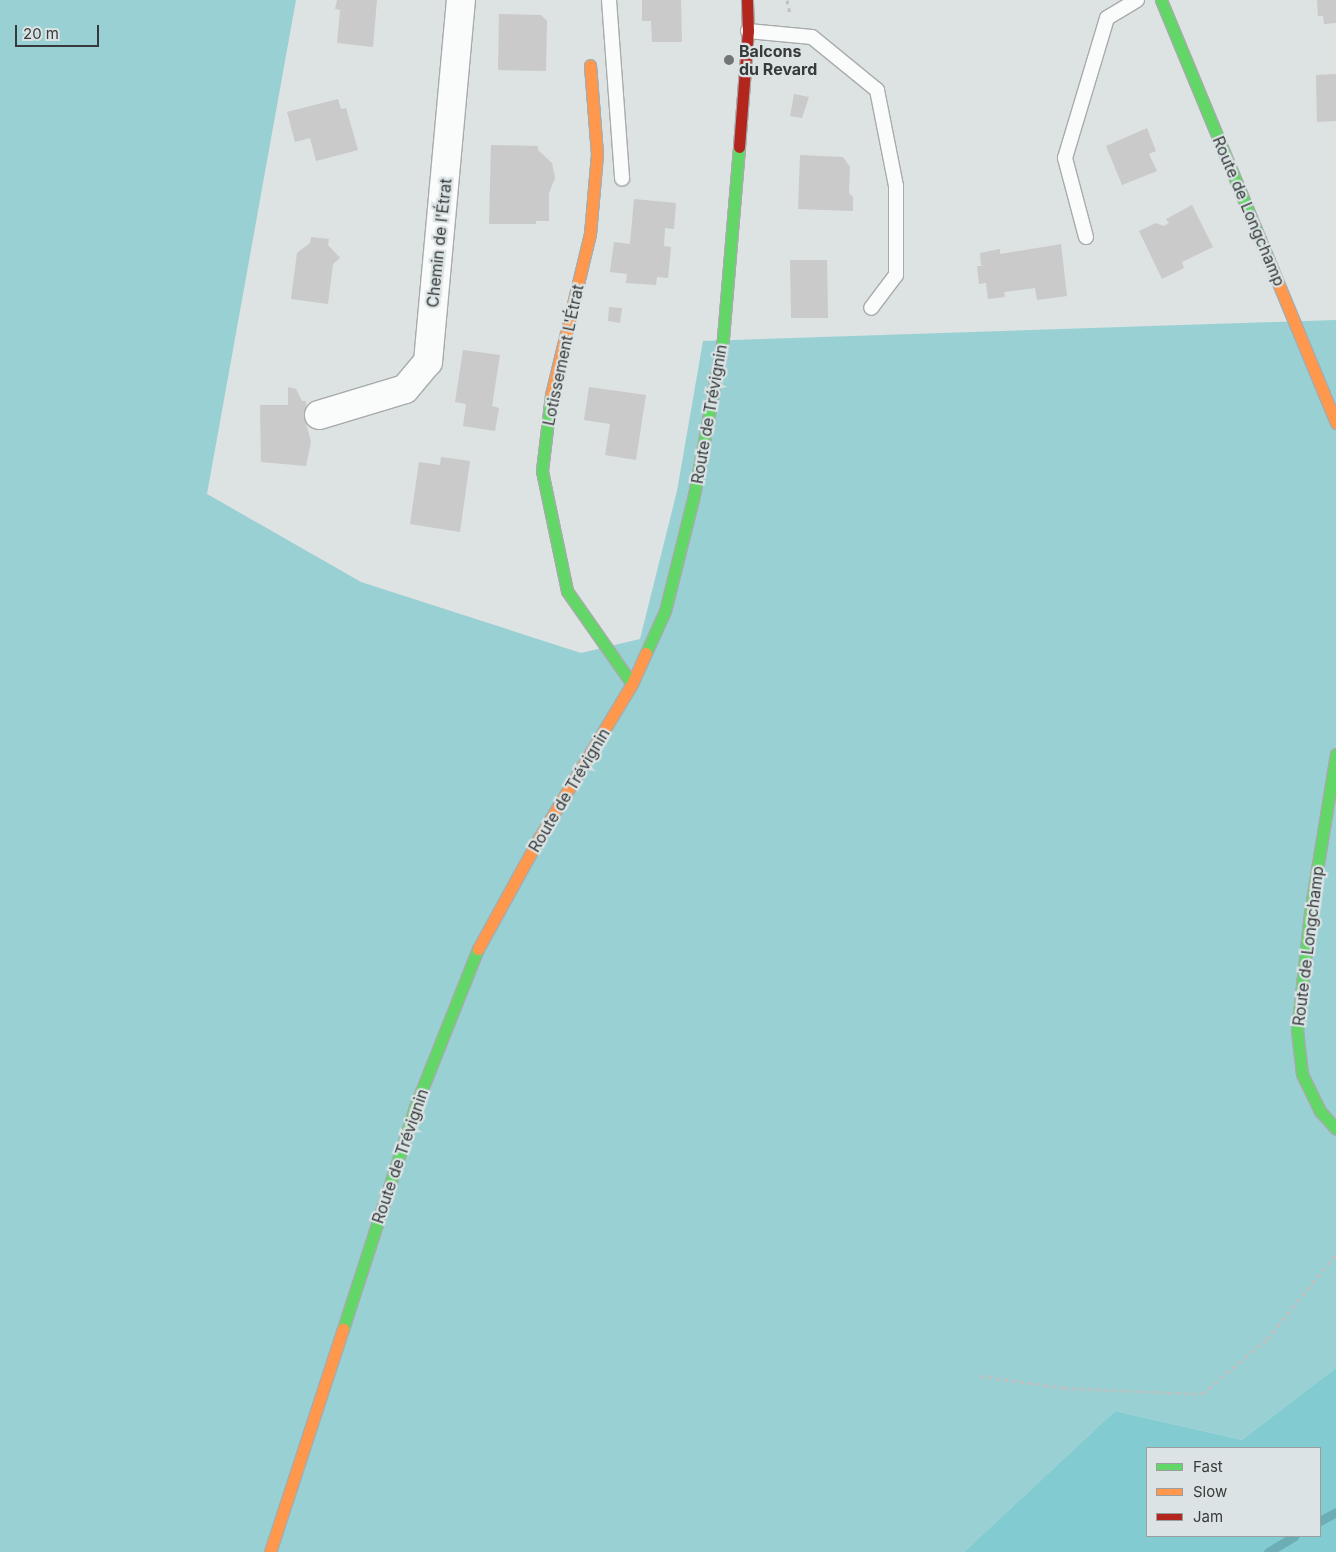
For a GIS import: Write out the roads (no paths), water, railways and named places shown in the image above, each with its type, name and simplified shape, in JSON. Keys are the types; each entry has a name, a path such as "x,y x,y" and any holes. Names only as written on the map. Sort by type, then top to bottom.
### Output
{"street":[{"name":"Chemin de l'Étrat","path":"319,416 405,389 428,362 461,0"},
{"name":"Route de Trévignin","path":"270,1552 415,1107 469,965 538,838 632,684 665,611 694,495 723,338 748,31 747,0"},
{"name":"Route de Longchamp","path":"1161,0 1336,423"},
{"name":"Lotissement L'Étrat","path":"590,65 597,154 590,234 548,406 542,470 567,591 632,684"},
{"name":"Route de Longchamp","path":"1336,754 1310,913 1296,1030 1302,1074 1320,1111 1336,1129"}],"lane":[{"path":"609,0 622,179"},
{"path":"1086,237 1065,158 1107,18 1137,0"},
{"path":"748,31 812,37 877,90 896,186 896,275 871,308"}],"waterway":[{"path":"1321,1520 1336,1512"},
{"path":"1268,1552 1293,1537"}],"place":[{"name":"Balcons du Revard","path":"729,60"}]}
